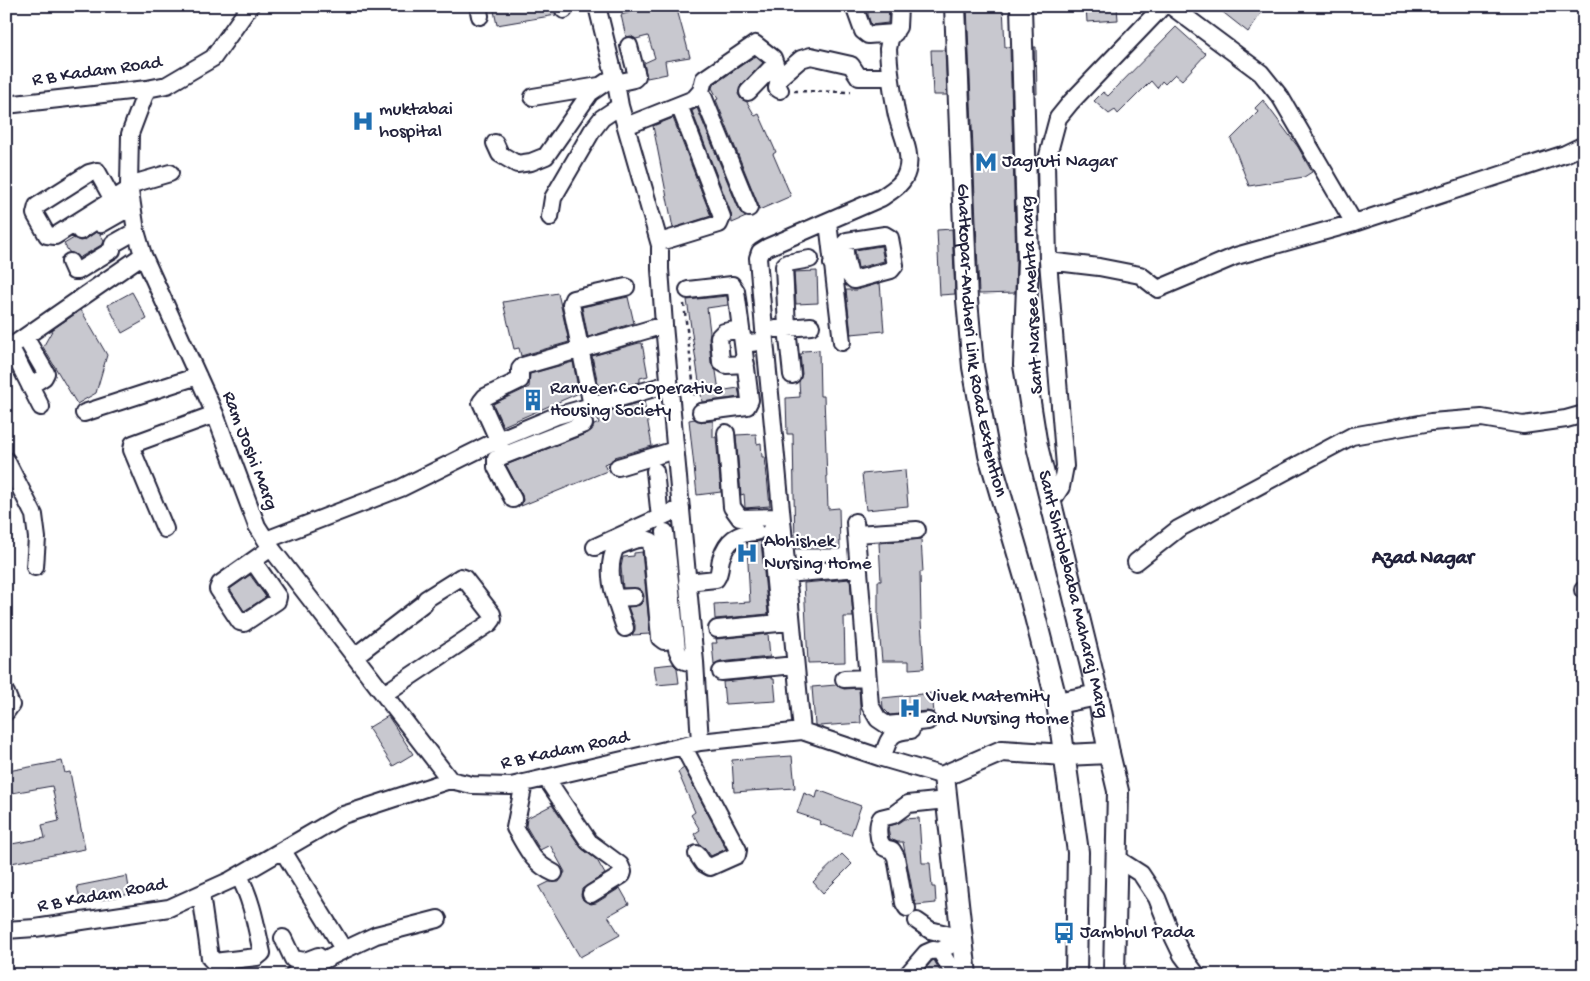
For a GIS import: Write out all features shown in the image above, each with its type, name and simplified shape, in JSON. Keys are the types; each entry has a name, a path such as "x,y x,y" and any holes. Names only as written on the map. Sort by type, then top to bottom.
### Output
{"main road":[{"name":"Ghatkopar-Andheri Link Road Extention","path":"956,6 967,300 974,367 989,455 1026,581"},
{"name":"Sant Shitolebaba Maharaj Marg","path":"1021,6 1028,261 1024,365 1037,446 1098,695 1118,791 1114,975"},
{"name":"Sant Shitolebaba Maharaj Marg","path":"1026,581 1057,703 1078,852 1076,975"},
{"path":"1057,703 1098,695"},
{"path":"966,975 944,776 1002,751 1065,755 1109,753"}],"street":[{"name":"R B Kadam Road","path":"6,105 147,89 167,85 212,58 250,6"},
{"path":"597,6 608,52 611,82 620,106 660,242 664,325 695,662 700,742"},
{"path":"854,6 863,31 868,35 895,33"},
{"path":"785,623 786,574 758,258 760,252 793,235 828,222 881,198 902,181 907,171 908,157 896,113 888,49 890,39 898,27 899,6"},
{"name":"Sant Narsee Mehta Marg","path":"1052,501 1061,487 1065,466 1048,261 1046,163 1058,118 1162,6"},
{"path":"1171,6 1255,66 1261,73 1281,98 1354,223"},
{"path":"533,97 634,79 637,76 636,44 608,52"},
{"path":"626,126 694,99 701,91 704,79 755,44 773,58 775,64 748,92"},
{"path":"780,90 777,88 779,78 802,59 810,56 851,65 859,77 890,77"},
{"path":"494,143 500,154 517,164 531,162 546,156 581,103 590,93 611,82"},
{"name":"Ram Joshi Marg","path":"147,89 130,134 128,188 136,231 143,255 215,414 257,526 268,544 450,780"},
{"path":"701,91 749,208"},
{"path":"660,242 719,224 722,217 679,105"},
{"path":"550,217 553,198 592,131 602,118 620,106"},
{"path":"1048,261 1099,267 1140,275 1158,290 1236,256 1354,223 1565,154 1584,145"},
{"path":"113,200 97,171 89,173 37,206 35,214 47,235 55,236 113,200 128,188 170,173"},
{"path":"101,224 131,207"},
{"path":"61,245 64,241 97,220 113,244 112,250 78,271 74,270 70,262"},
{"path":"828,222 839,262 842,342"},
{"path":"113,244 136,231"},
{"path":"41,406 8,349 143,255"},
{"path":"792,376 787,328 784,266 787,263 810,260"},
{"path":"688,290 732,285 736,291 750,400 748,406 701,412"},
{"path":"592,406 570,304 573,299 626,287"},
{"path":"505,455 481,402 485,397 520,380 520,369 523,366 664,325"},
{"path":"746,364 726,365 721,362 719,337 724,332 742,337 764,336 787,328 811,326"},
{"path":"25,338 46,373 44,377 30,386"},
{"path":"84,413 198,376"},
{"path":"253,561 268,544 401,488 528,427 556,416 669,384"},
{"path":"165,529 132,450 133,444 215,414"},
{"path":"1136,562 1178,529 1352,436 1431,422 1482,418 1523,425 1566,419 1584,414"},
{"path":"556,416 563,432"},
{"path":"513,500 496,467 496,459 584,424"},
{"path":"528,427 536,443"},
{"path":"726,433 732,507 736,514 740,518 781,517"},
{"path":"618,467 675,450"},
{"path":"8,467 34,515 37,538 35,568"},
{"path":"654,471 677,649 681,660 685,663 695,662"},
{"path":"595,547 662,525 681,508"},
{"path":"914,730 897,731 884,724 878,719 870,704 856,528 917,530"},
{"path":"688,582 716,579 719,574 721,559 731,539 742,533 763,531 795,665 802,731"},
{"path":"625,628 611,578 612,554 616,547 635,539 646,538 651,541 660,638 664,641 676,639"},
{"path":"786,574 859,568"},
{"path":"354,656 424,604 426,599 460,577 464,578 492,614 490,623 384,694"},
{"path":"616,598 634,597"},
{"path":"717,629 785,623"},
{"path":"722,672 795,665"},
{"path":"844,679 868,678"},
{"path":"6,693 11,705 6,712"},
{"path":"894,729 928,721"},
{"path":"882,758 894,729"},
{"name":"R B Kadam Road","path":"6,930 35,928 170,908 239,876 343,815 450,780 472,785 511,786 700,742 802,731 882,758 944,776"},
{"path":"683,746 738,850 737,855 710,867 703,864 697,854"},
{"path":"546,778 589,842 620,865 624,872 591,894"},
{"path":"524,783 515,828 533,859 554,873"},
{"path":"946,800 908,804 893,815 880,818 878,823 881,843 884,847 892,850 896,857 904,903 912,914 930,930 962,938"},
{"path":"283,850 344,950"},
{"path":"1116,858 1141,874 1157,898 1182,956 1197,975"},
{"path":"201,894 210,958 214,962 257,957 262,953 252,907 247,891 239,876"},
{"path":"293,975 376,934 438,920"},
{"path":"283,938 293,959 305,961 324,954 328,958"},
{"path":"907,975 926,953 933,950 940,951 962,938"},
{"path":"940,951 950,967 952,975"}],"path":[{"path":"780,90 852,92 857,88 859,77"},
{"path":"688,290 683,294 696,407 701,412"}],"building":[{"path":"493,6 554,6 556,15 497,25"},
{"path":"644,6 676,6 690,57 665,61 667,74 647,78 644,63 655,58 648,36 636,39 631,36 626,37 621,15 644,8"},
{"path":"868,6 889,6 888,23 871,25"},
{"path":"967,6 1003,6 1005,47 1010,47 1016,261 1015,293 979,294"},
{"path":"1086,6 1117,6 1118,20 1087,22"},
{"path":"1215,6 1266,6 1248,32"},
{"path":"1176,27 1206,54 1182,80 1175,74 1165,84 1162,81 1157,88 1151,81 1118,114 1115,110 1109,114 1094,101 1103,92 1108,96"},
{"path":"1034,47 1036,47 1037,94 1035,94"},
{"path":"931,50 945,50 947,95 933,95"},
{"path":"755,56 763,63 741,85 738,94 741,99 747,102 755,116 759,114 776,152 773,154 791,196 759,210 716,100 718,99 712,88 713,85"},
{"path":"1263,100 1298,147 1312,172 1304,177 1249,186 1231,139 1258,112 1255,108"},
{"path":"697,108 740,212 746,217 732,223 731,213 692,111"},
{"path":"673,118 711,216 673,228 653,126"},
{"path":"952,229 955,294 940,295 937,230"},
{"path":"96,232 104,240 103,244 79,258 69,252 64,244 74,238 80,241 85,240"},
{"path":"881,246 884,261 858,268 855,250"},
{"path":"817,271 818,303 796,304 794,272"},
{"path":"880,283 884,331 851,334 846,290 857,290"},
{"path":"132,292 147,319 122,333 108,305"},
{"path":"558,293 569,342 521,356 519,348 514,349 503,302"},
{"path":"727,296 728,305 707,308 711,363 716,371 719,391 738,388 740,397 702,402 687,300"},
{"path":"628,297 634,323 588,337 582,307"},
{"path":"81,310 107,355 96,393 77,404 43,347 53,329"},
{"path":"642,343 648,376 640,378 640,382 600,393 592,356"},
{"path":"819,350 820,396 824,396 828,509 839,508 840,549 795,549 793,434 787,434 786,398 800,397 799,382 802,374 800,354 803,351"},
{"name":"Ranveer Co-Operative Housing Society","path":"573,362 579,393 503,426 493,404 529,387 530,374"},
{"path":"644,401 652,446 615,457 610,462 604,464 607,471 521,506 522,495 506,465 588,433 594,425 599,423 596,415"},
{"path":"695,419 702,422 713,421 713,437 716,437 721,492 697,495 689,420"},
{"path":"756,434 757,444 761,443 762,457 765,457 770,506 745,508 744,494 741,495 736,435"},
{"path":"905,470 908,506 866,510 862,474"},
{"path":"921,539 923,572 920,572 921,621 924,668 909,669 909,661 882,661 878,618 878,581 881,581 879,543"},
{"path":"761,541 768,614 715,619 714,604 750,602 747,544"},
{"path":"642,552 650,634 632,635 635,625 628,607 640,605 644,596 638,588 623,588 621,567 623,557 634,556 634,553"},
{"path":"250,575 266,597 244,611 230,589"},
{"path":"850,579 853,617 844,617 845,662 808,663 804,583"},
{"path":"768,634 770,657 720,662 714,665 712,643 717,643 716,639"},
{"path":"673,664 677,668 679,683 657,685 654,666"},
{"path":"772,677 774,679 776,701 725,704 723,682"},
{"path":"836,685 844,689 859,688 861,723 815,725 812,687"},
{"path":"932,693 934,713 927,711 890,715 883,708 882,698"},
{"path":"388,716 413,754 393,766 368,728"},
{"path":"792,756 795,788 734,792 732,760"},
{"path":"62,761 65,773 70,772 85,849 6,864 6,845 45,838 42,825 59,821 52,786 12,793 8,771"},
{"path":"684,768 726,849 711,856 700,845 694,834 700,830 691,815 695,812 678,772"},
{"path":"818,790 861,806 851,835 820,824 821,821 797,813 804,793 816,798"},
{"path":"552,805 581,848 597,860 605,874 582,889 581,895 583,900 591,904 596,903 620,888 629,904 608,916 620,935 580,957 539,887 549,882 559,882 565,872 550,845 540,850 526,826 527,818"},
{"path":"919,818 922,863 930,863 932,887 935,887 936,903 916,905 903,842 890,839 888,829 889,826 905,819"},
{"path":"842,854 852,864 823,893 813,882"},
{"path":"127,876 130,894 81,904 77,886"},
{"path":"934,960 942,975 920,975 932,961"}],"place":[{"name":"muktabai hospital","path":"363,121"},
{"name":"Jagruti Nagar","path":"986,162"},
{"name":"Ranveer Co-Operative Housing Society","path":"533,400"},
{"name":"Abhishek Nursing Home","path":"747,553"},
{"name":"Vivek Maternity and Nursing Home","path":"910,708"},
{"name":"Jambhul Pada","path":"1064,933"}],"district":[{"name":"Azad Nagar","path":"1423,559"}]}
